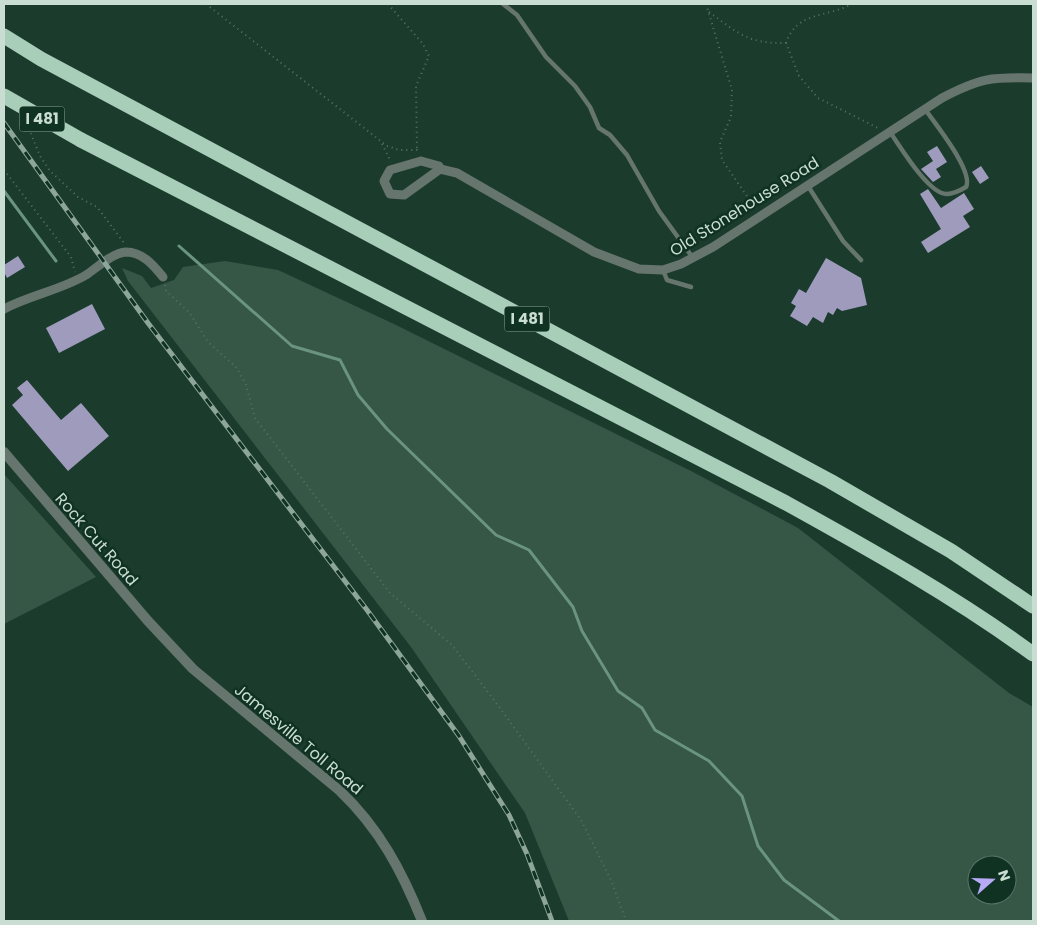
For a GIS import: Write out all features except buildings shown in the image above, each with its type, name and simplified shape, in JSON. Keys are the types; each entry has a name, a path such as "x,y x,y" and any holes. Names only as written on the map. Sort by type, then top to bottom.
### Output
{"highway":[{"name":"I 481","path":"9,40 830,481 951,551 1033,606"},
{"name":"I 481","path":"4,96 81,140 794,508 894,562 957,601 1033,654"}],"street":[{"name":"Old Stonehouse Road","path":"422,161 439,166 440,169 457,173 602,255 639,269 663,270 693,258 925,109 968,84 993,77 1033,78"},
{"path":"422,161 392,169 385,175 386,188 394,196 404,195 440,169"},
{"path":"4,310 76,279 118,254 127,252 150,261 163,278"},
{"name":"Rock Cut Road","path":"4,452 170,644"},
{"name":"Jamesville Toll Road","path":"170,644 193,669 340,791 361,811 383,840 398,865 422,921"}],"lane":[{"path":"503,4 517,15 546,57 575,86 590,107 599,128 610,135 627,155 659,211 693,258"},
{"path":"887,134 937,192 948,194 966,187 967,176 963,166 925,109"},
{"path":"807,185 843,240 862,260"},
{"path":"663,270 667,280 678,285 691,287"}],"path":[{"path":"206,4 380,142 399,150 417,150"},
{"path":"388,4 424,44 429,56 416,86 417,150 422,161"},
{"path":"706,4 732,90 731,117 720,142 722,160 760,214"},
{"path":"852,4 842,9 804,20 791,30 786,43 799,76 818,98 874,125 887,134"},
{"path":"709,12 748,40 766,44 786,43"},
{"path":"26,121 40,156 50,171 78,197 97,207 104,214 119,237 136,254"},
{"path":"380,142 390,159 392,169"},
{"path":"4,170 71,257 76,279"},
{"path":"163,278 166,291 189,312 208,342 237,368 246,385 255,418 390,593 452,645 581,820 610,880 626,921"}],"green space":[{"path":"225,261 278,270 394,324 693,472 798,528 1009,693 1033,707 1033,921 569,921 525,813 411,647 128,281 122,268 142,276 151,288 174,280 183,267"},
{"path":"4,474 96,577 4,624"}],"waterway":[{"path":"4,191 56,261"},
{"path":"179,246 292,346 340,360 358,395 387,429 496,535 529,550 573,607 582,631 618,691 642,708 655,730 709,761 742,796 758,846 784,880 839,921"}],"railway":[{"path":"4,123 148,323 367,610 459,736 509,815 527,854 552,921"}]}
